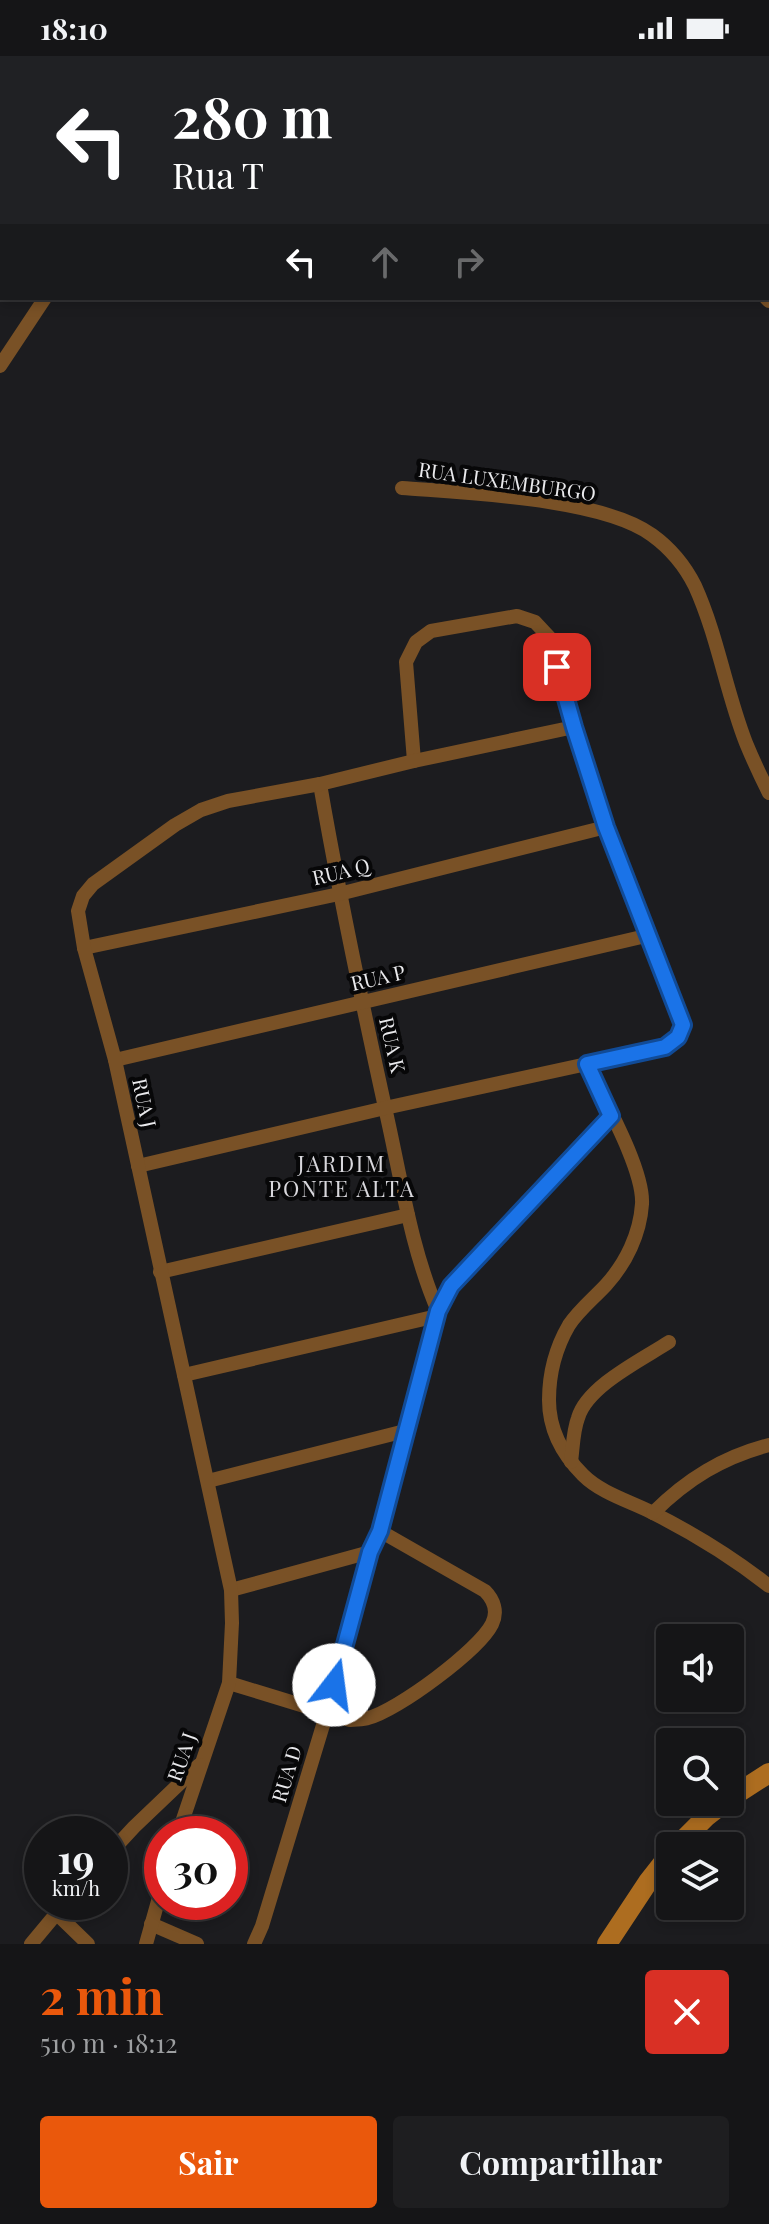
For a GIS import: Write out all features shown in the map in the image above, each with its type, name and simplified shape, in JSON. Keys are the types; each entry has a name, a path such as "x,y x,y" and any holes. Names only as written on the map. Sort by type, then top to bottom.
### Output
{"street":[{"path":"0,366 44,300"},
{"name":"RUA LUXEMBURGO","path":"402,488 576,507 620,520 650,534 675,556 694,585 721,656 745,741 769,793"},
{"path":"138,1166 665,1047 678,1037 683,1025 606,827 549,637 535,622 517,616 431,631 416,642 406,662 414,761"},
{"name":"RUA J","path":"184,1816 229,1683 231,1590 115,1060 84,948 78,911 83,896 93,884 201,810 228,801 320,784 574,727"},
{"name":"RUA K","path":"320,784 339,894 408,1215 437,1314"},
{"name":"RUA Q","path":"84,948 339,894 606,827"},
{"name":"RUA P","path":"115,1060 650,935"},
{"path":"587,1064 636,1171 643,1201 638,1230 628,1255 608,1283 570,1324 549,1373 549,1415 556,1439 585,1477 722,1551 769,1586"},
{"name":"RUA D","path":"254,1944 327,1712 370,1552 380,1531 437,1314 451,1286 611,1116"},
{"path":"160,1272 408,1215"},
{"path":"184,1375 437,1314"},
{"path":"571,1462 578,1418 584,1402 598,1389 669,1342"},
{"path":"208,1481 405,1431"},
{"path":"653,1513 675,1491 707,1468 769,1445"},
{"path":"229,1683 350,1720 368,1718 388,1710 453,1665 485,1635 493,1623 494,1605 485,1591 380,1531"},
{"path":"231,1590 370,1552"},
{"path":"128,1835 200,1764"},
{"path":"744,1789 769,1773"},
{"path":"691,1832 707,1816"},
{"path":"607,1944 656,1872"},
{"path":"31,1944 51,1920"},
{"path":"70,1920 88,1944"},
{"path":"146,1944 152,1920"},
{"path":"151,1924 197,1944"}],"district":[{"name":"JARDIM PONTE ALTA","path":"342,1176"}],"route":[{"path":"334,1685 370,1552 380,1531 438,1311 451,1286 611,1116 587,1064 665,1047 678,1037 683,1025 606,827 557,667"}]}
